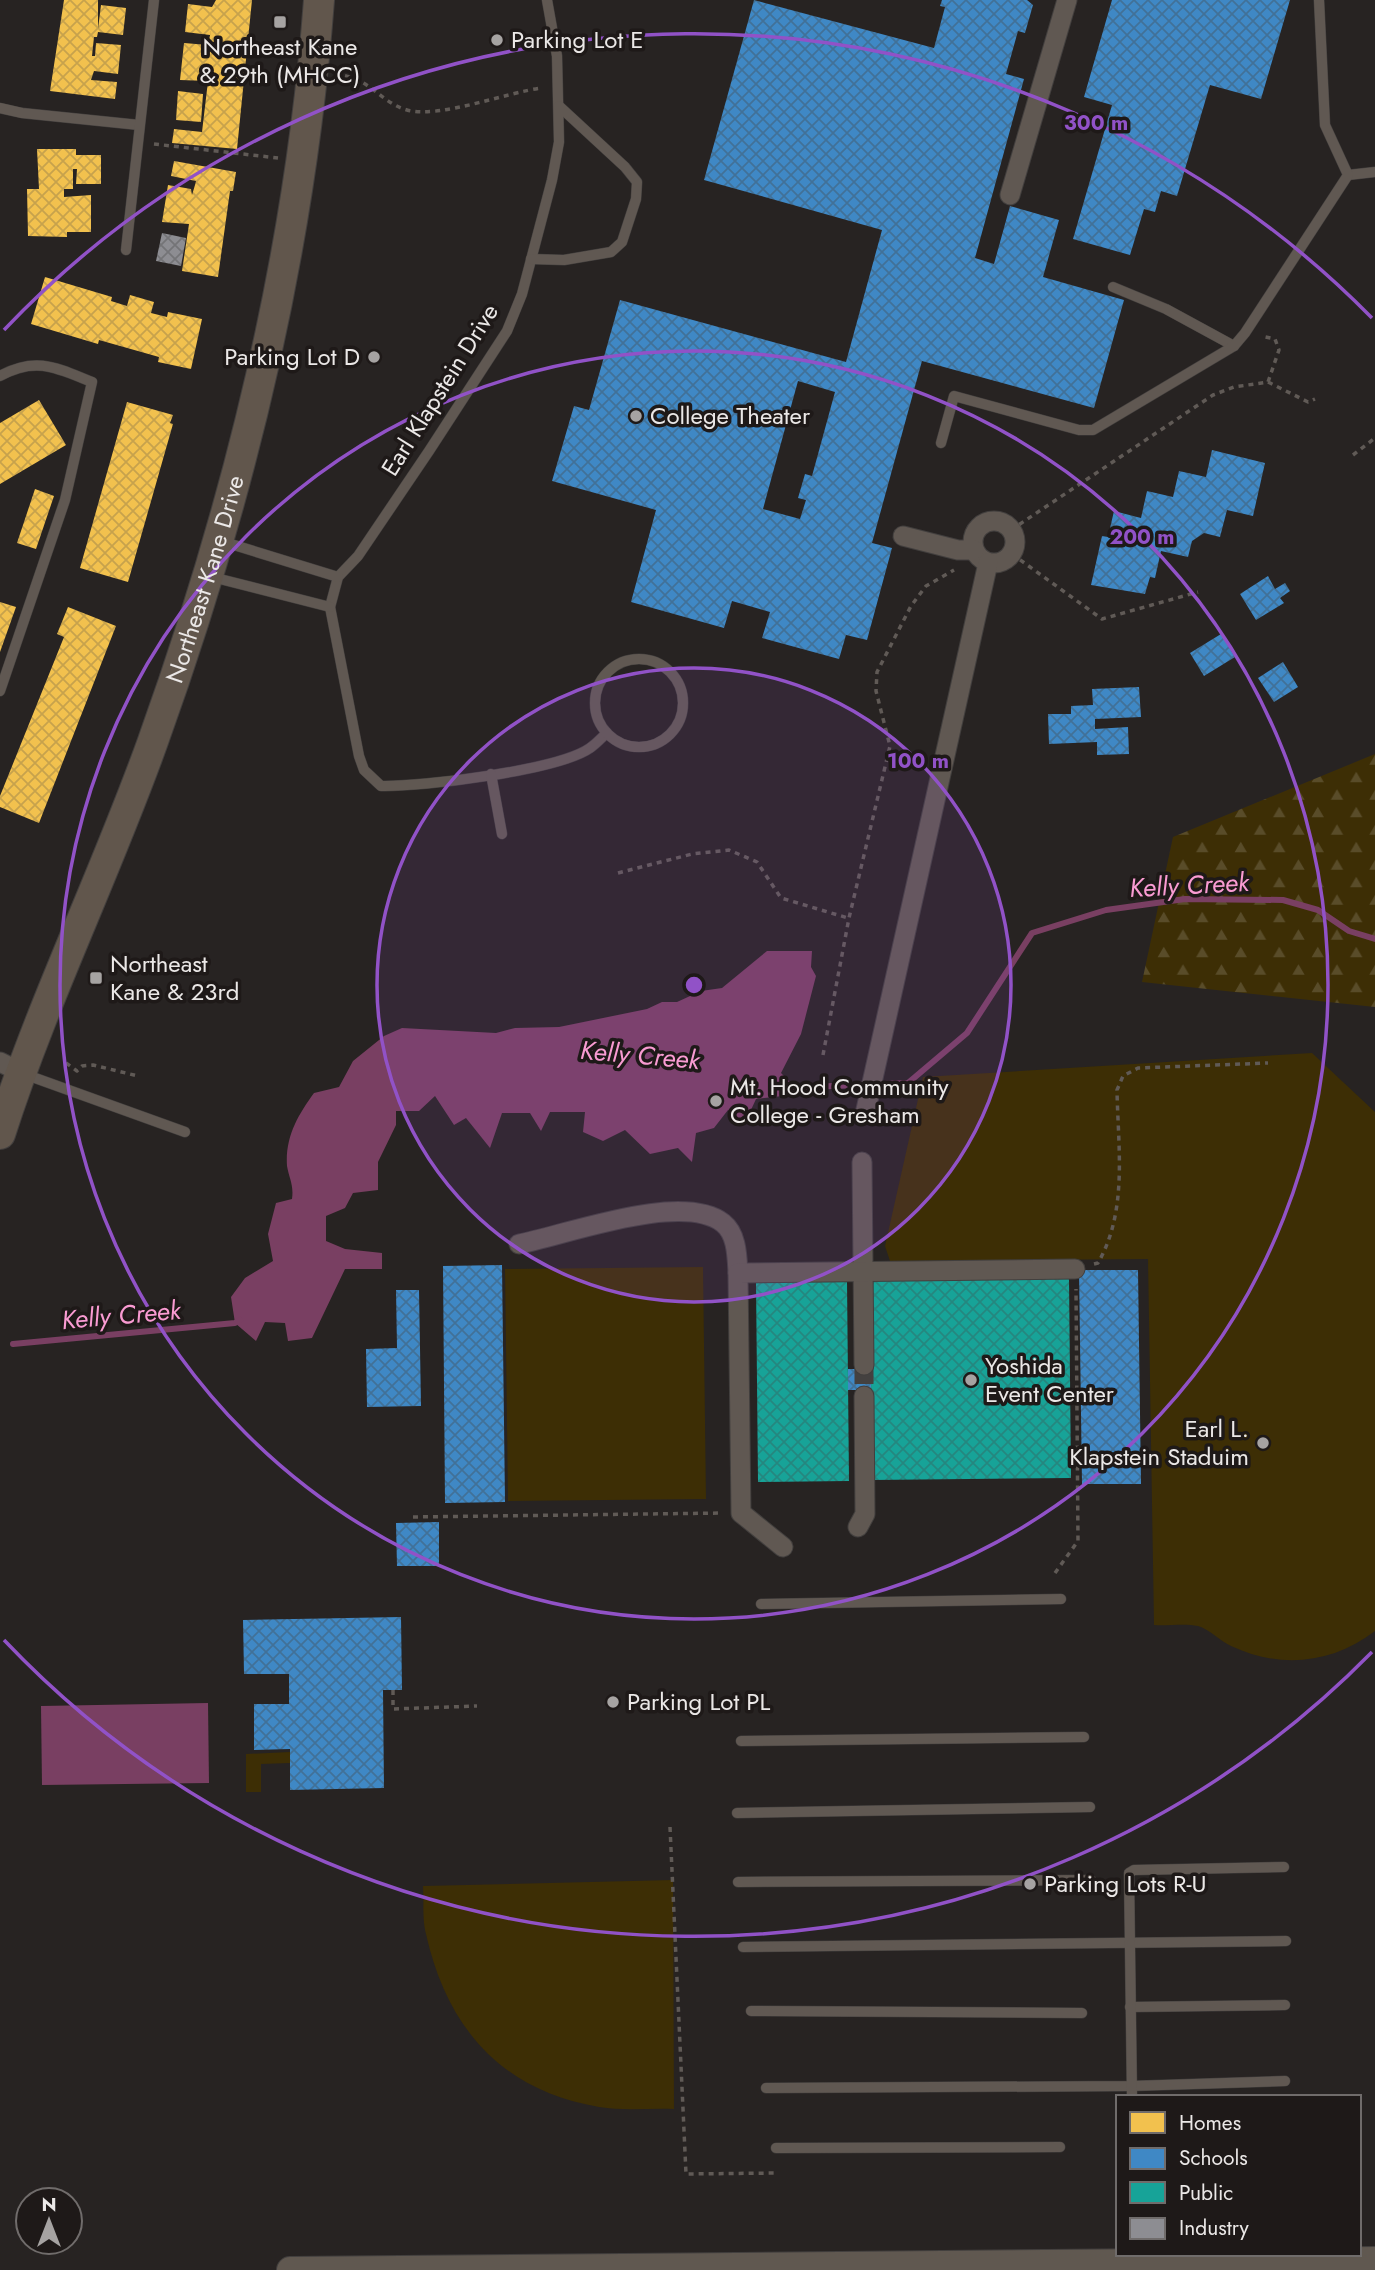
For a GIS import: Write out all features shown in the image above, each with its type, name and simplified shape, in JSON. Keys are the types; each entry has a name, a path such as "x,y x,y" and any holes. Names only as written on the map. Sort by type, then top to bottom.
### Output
{"main road":[{"name":"Northeast Kane Drive","path":"0,1134 10,1067 152,744 219,540 267,353 301,161 319,0"}],"street":[{"path":"1010,195 1067,0"},
{"path":"865,1114 980,556 973,538 983,524 998,521 1012,530 1015,540 1012,554 999,563 980,556 903,536"},
{"path":"862,1162 864,1365"},
{"path":"519,1244 597,1223 648,1214 703,1214 723,1223 734,1238 738,1273 741,1513 783,1547"},
{"path":"738,1273 1075,1269"},
{"path":"858,1527 865,1514 864,1396"},
{"path":"290,2270 1363,2264"}],"lane":[{"path":"126,250 154,0"},
{"name":"Earl Klapstein Drive","path":"547,0 558,86 559,142 552,180 522,294 507,331 358,556 338,577 330,607 351,725 364,770 382,786 413,787 562,759 589,749 607,733"},
{"path":"1319,0 1325,125 1348,176"},
{"path":"531,259 564,260 611,252 622,242 636,199 637,182 625,167 559,106"},
{"path":"0,108 139,125"},
{"path":"941,443 954,396 1079,430 1093,430 1234,346 1348,176 1375,172"},
{"path":"1113,286 1166,309 1234,346"},
{"path":"0,376 19,365 53,366 92,382 65,500 0,691"},
{"path":"219,540 338,577"},
{"path":"208,576 330,607"},
{"path":"642,659 659,664 672,674 681,689 684,706 679,722 669,736 654,745 637,747 620,743 607,733 598,718 595,701 600,684 610,670 625,662 642,659"},
{"path":"491,774 502,834"},
{"path":"10,1067 186,1132"},
{"path":"761,1604 1061,1599"},
{"path":"741,1741 1084,1737"},
{"path":"737,1813 1090,1807"},
{"path":"1131,2091 1129,1873 1134,1870 1284,1867"},
{"path":"738,1882 1091,1880"},
{"path":"743,1947 1286,1941"},
{"path":"1130,2007 1285,2005"},
{"path":"751,2011 1082,2013"},
{"path":"766,2088 1131,2091 1285,2081"},
{"path":"776,2148 1060,2147"}],"path":[{"path":"312,71 358,78 394,103 416,112 558,86"},
{"path":"138,142 301,161"},
{"path":"1245,333 1275,339 1279,350 1268,382"},
{"path":"1012,530 1213,396 1234,387 1268,382 1308,402 1315,399"},
{"path":"1353,455 1375,439"},
{"path":"1012,554 1102,619 1198,592"},
{"path":"823,1055 849,918 890,746 876,691 877,672 911,606 926,586 980,556"},
{"path":"618,873 692,854 729,850 757,862 781,898 849,918"},
{"path":"66,1063 77,1071 82,1066 93,1065 138,1076"},
{"path":"1055,1573 1078,1541 1075,1269 1098,1263 1116,1222 1117,1090 1123,1076 1138,1068 1268,1063"},
{"path":"414,1517 741,1513"},
{"path":"393,1690 393,1709 477,1706"},
{"path":"670,1827 686,2174 777,2173"}],"green space":[{"path":"1375,754 1375,1007 1142,982 1173,837"},
{"name":"Earl L. Klapstein Staduim","path":"1312,1053 1375,1112 1375,1631 1358,1642 1323,1656 1287,1660 1249,1653 1227,1644 1198,1626 1154,1625 1148,1259 890,1261 885,1246 923,1077"},
{"path":"703,1267 706,1499 508,1501 505,1269"},
{"path":"290,1752 290,1763 261,1764 261,1792 246,1792 246,1754"},
{"path":"673,1880 674,2109 608,2108 565,2099 534,2086 507,2070 484,2050 464,2026 435,1968 425,1928 423,1886"}],"water":[{"path":"767,951 812,951 811,967 816,976 801,1034 781,1073 792,1084 792,1095 756,1099 745,1123 728,1110 714,1128 696,1133 692,1162 678,1148 650,1154 625,1130 603,1141 583,1132 585,1112 550,1112 541,1131 530,1113 502,1113 490,1148 466,1118 454,1125 435,1096 419,1111 396,1111 396,1125 378,1162 378,1190 353,1193 345,1208 326,1216 326,1241 345,1249 382,1253 382,1269 345,1269 312,1338 288,1341 285,1323 265,1322 256,1341 235,1323 231,1297 245,1278 273,1261 268,1234 276,1203 292,1199 287,1155 290,1136 298,1118 314,1093 339,1087 353,1061 384,1036 402,1028 496,1033 515,1028 559,1027 647,1009 662,1002 677,1002 701,991 722,988"},
{"path":"208,1703 209,1783 42,1785 41,1706"}],"building: Homes":[{"path":"64,0 98,0 98,29 101,5 126,8 123,35 98,32 97,37 94,37 92,56 95,56 96,43 121,45 118,74 94,71 91,80 117,82 115,99 50,91"},
{"path":"216,0 252,0 237,149 172,143 174,129 202,132 208,81 180,80 184,43 208,45 213,21 210,35 185,32 188,4 212,7"},
{"path":"178,91 203,94 201,122 176,120"},
{"path":"37,149 76,149 76,155 101,155 101,184 76,184 77,169 73,169 73,189 64,189 64,197 91,195 91,232 67,232 67,237 28,236 27,189 39,189"},
{"path":"174,161 236,172 233,191 230,191 218,277 182,271 189,224 162,222 168,185 191,189 192,195 196,181 171,176"},
{"path":"45,277 112,297 111,301 127,306 130,295 154,302 151,313 167,317 168,312 202,319 191,369 158,362 159,357 99,340 98,344 31,324"},
{"path":"39,400 66,445 0,484 0,423"},
{"path":"127,402 173,415 170,423 173,424 128,582 80,568"},
{"path":"35,489 54,496 36,549 17,543"},
{"path":"0,602 16,607 0,652"},
{"path":"68,607 116,626 39,823 0,807 0,796 64,637 57,634"}],"building: Schools":[{"path":"754,0 934,48 945,7 940,6 942,0 1027,0 1033,5 1025,33 1018,31 1006,74 1024,79 975,258 994,264 1010,206 1059,220 1043,277 1124,300 1094,408 922,361 872,543 892,548 867,640 846,635 839,659 762,638 770,612 732,601 724,628 631,602 656,510 552,481 574,406 589,410 620,300 846,362 882,230 704,180","holes":["798,381 835,392 812,476 805,474 798,498 806,500 800,519 763,509"]},
{"path":"1112,0 1290,0 1261,99 1210,85 1177,196 1161,191 1155,212 1144,209 1130,255 1073,239 1112,105 1084,97"},
{"path":"1212,450 1265,463 1253,516 1227,510 1220,537 1204,533 1192,541 1188,557 1161,551 1155,578 1150,577 1145,594 1091,585 1102,536 1108,537 1114,511 1141,518 1147,491 1173,497 1179,471 1206,477"},
{"path":"1268,576 1275,589 1285,583 1290,591 1280,598 1284,603 1256,620 1240,594"},
{"path":"1221,634 1235,657 1204,676 1190,653"},
{"path":"1283,662 1298,687 1274,702 1258,678"},
{"path":"1139,687 1141,717 1095,719 1095,729 1128,727 1129,754 1097,755 1097,742 1049,744 1048,714 1071,714 1071,706 1093,705 1092,689"},
{"path":"502,1265 505,1502 445,1503 443,1266"},
{"path":"1079,1270 1138,1270 1141,1484 1082,1484"},
{"path":"396,1290 419,1290 421,1406 367,1407 366,1349 397,1348"},
{"path":"848,1369 871,1369 871,1390 848,1390"},
{"path":"439,1522 439,1566 397,1566 396,1523"},
{"path":"401,1617 402,1690 383,1690 384,1788 290,1790 290,1749 254,1750 254,1704 289,1704 289,1674 244,1674 243,1620"}],"building: Public":[{"name":"Yoshida Event Center","path":"1069,1278 1071,1478 872,1480 870,1280"},
{"path":"847,1281 849,1481 758,1482 756,1282"}],"building: Industry":[{"path":"162,233 186,238 181,266 156,261"}],"waterway":[{"name":"Kelly Creek","path":"784,1088 908,1083 967,1033 1032,933 1106,910 1185,899 1283,900 1318,910 1349,931 1375,939"},
{"name":"Kelly Creek","path":"13,1344 235,1323 240,1320"}],"tunnel":[{"path":"864,1365 864,1396"}],"place":[{"name":"Northeast Kane & 29th (MHCC)","path":"280,22"},
{"name":"Parking Lot E","path":"497,40"},
{"name":"Parking Lot D","path":"374,357"},
{"name":"College Theater","path":"636,416"},
{"name":"Northeast Kane & 23rd","path":"96,978"},
{"name":"Mt. Hood Community College - Gresham","path":"716,1101"},
{"name":"Yoshida Event Center","path":"971,1380"},
{"name":"Earl L. Klapstein Staduim","path":"1263,1443"},
{"name":"Parking Lot PL","path":"613,1702"},
{"name":"Parking Lots R-U","path":"1030,1884"}]}
